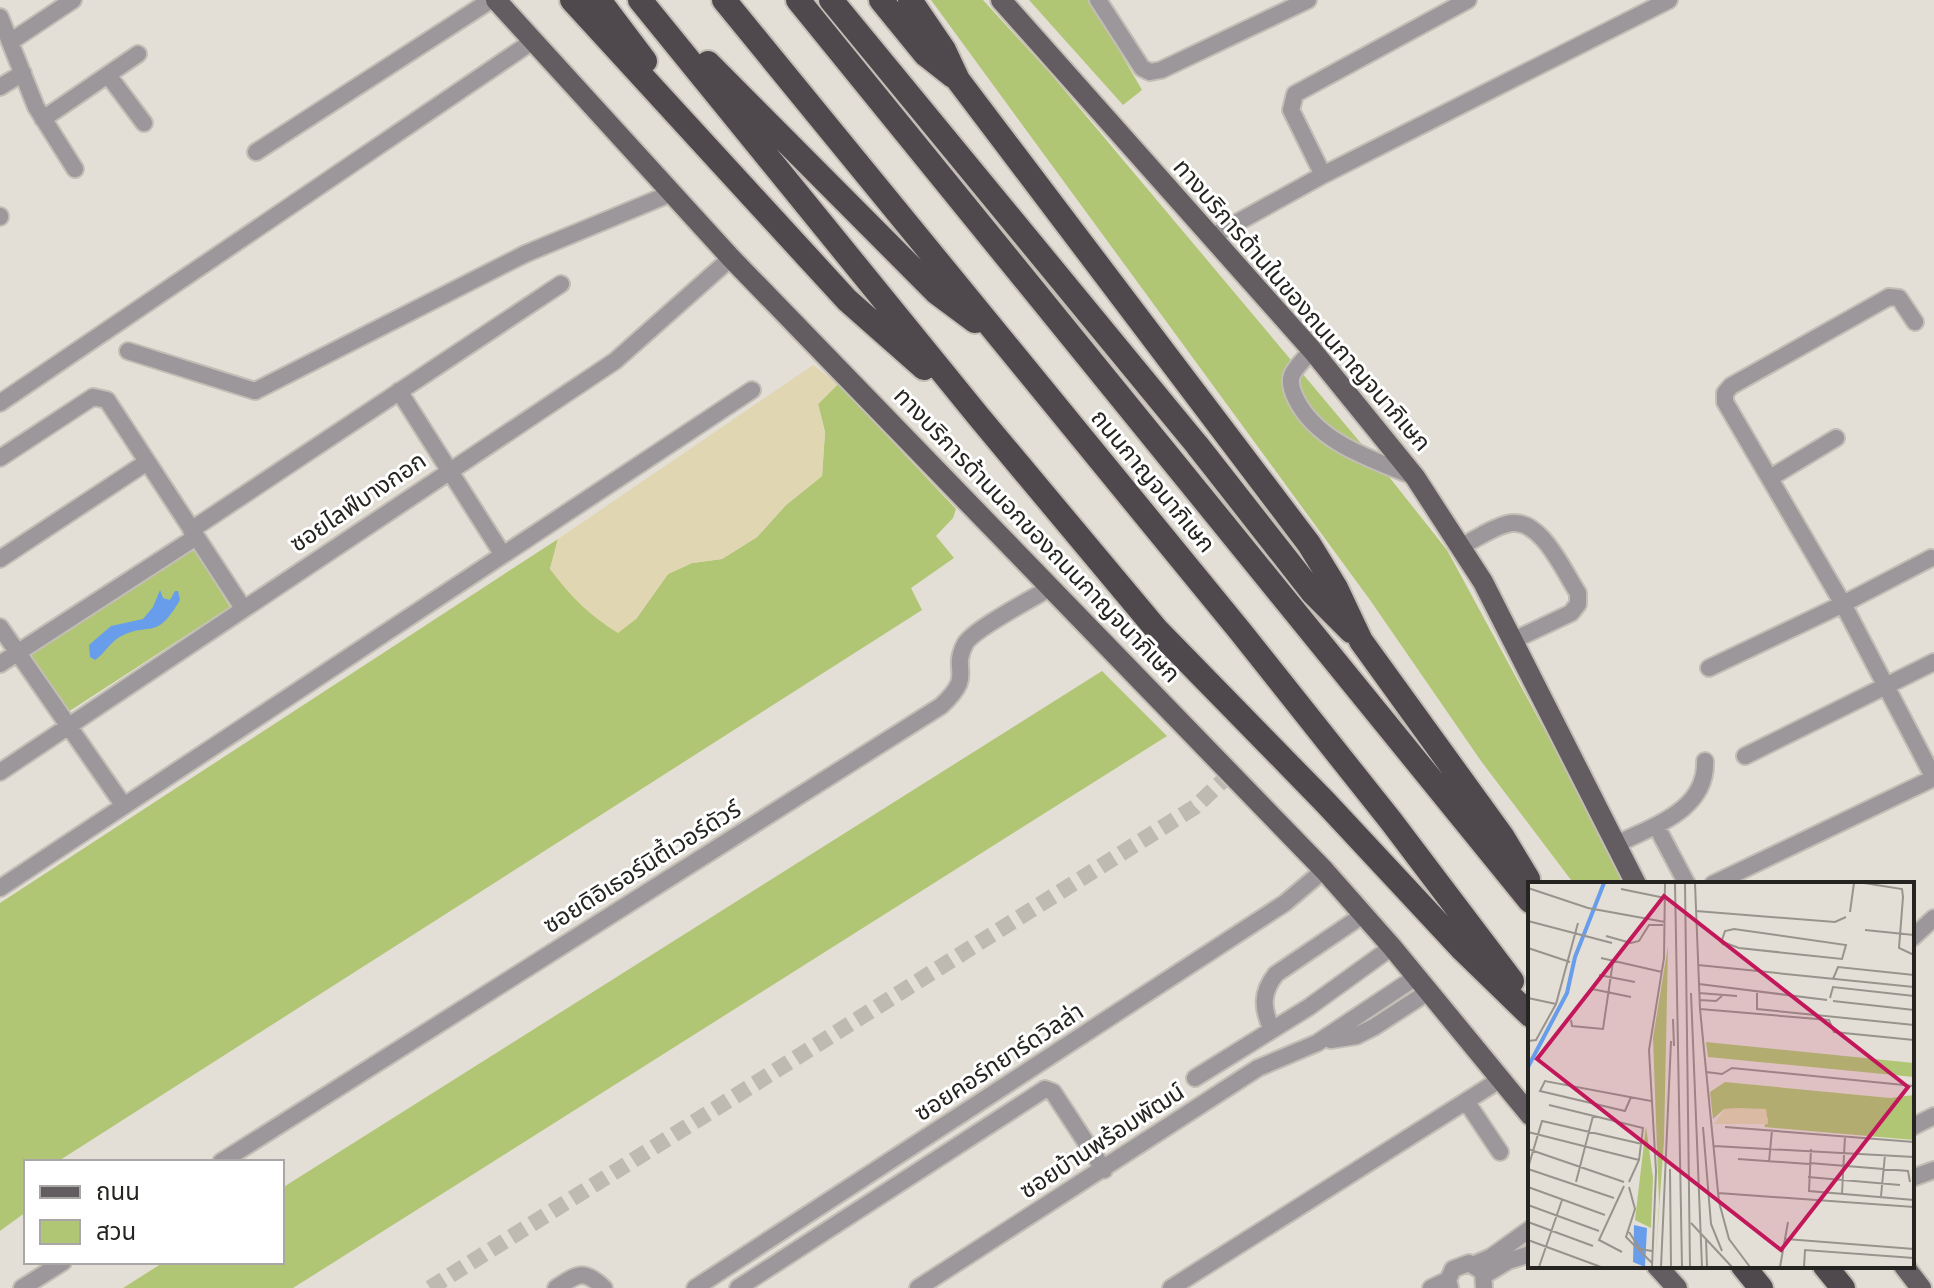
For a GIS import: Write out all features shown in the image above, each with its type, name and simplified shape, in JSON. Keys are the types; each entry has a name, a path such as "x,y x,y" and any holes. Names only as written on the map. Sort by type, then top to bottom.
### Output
{"highway":[{"path":"572,0 847,300 979,417"},
{"path":"599,0 634,44 683,120"},
{"name":"ถนนกาญจนาภิเษก","path":"724,0 1250,642 1391,821 1528,1003"},
{"name":"ถนนกาญจนาภิเษก","path":"798,0 1528,899"},
{"path":"831,0 999,201 1313,593 1361,641 1502,836 1531,882"},
{"path":"881,0 925,54 958,80"},
{"path":"910,0 944,50 958,80 1309,544 1336,588 1361,641"},
{"path":"646,8 700,56 936,292 1000,339"},
{"path":"646,8 1157,630 1326,803 1463,950 1528,1013"},
{"path":"1745,1268 1761,1288"},
{"path":"1827,1268 1843,1288"}],"main road":[{"name":"ทางบริการด้านนอกของถนนกาญจนาภิเษก","path":"494,0 731,258 1324,870 1392,947 1528,1113"},
{"name":"ทางบริการด้านในของถนนกาญจนาภิเษก","path":"1001,0 1312,350 1415,477 1462,546 1514,640 1635,882"},
{"path":"1659,1268 1677,1288"},
{"path":"1906,1268 1921,1288"}],"street":[{"path":"10,42 73,0"},
{"path":"256,152 494,0"},
{"path":"1098,0 1142,68 1150,72 1161,70 1308,0"},
{"path":"1323,175 1291,110 1295,94 1468,0"},
{"path":"1211,237 1323,175 1669,0"},
{"path":"0,17 43,119 75,169"},
{"path":"0,403 533,41"},
{"path":"43,119 138,54"},
{"path":"0,87 23,73"},
{"path":"108,75 144,123"},
{"path":"128,351 255,391 525,254 672,193"},
{"name":"ซอยไลฟ์บางกอก","path":"0,772 615,361 731,258"},
{"path":"0,664 561,284"},
{"path":"1717,882 1934,778 1843,604 1725,402 1725,393 1731,386 1889,297 1899,298 1915,322"},
{"path":"1312,350 1293,374 1291,384 1303,413 1316,426 1359,455 1415,477"},
{"path":"0,888 752,390"},
{"path":"399,391 503,555"},
{"path":"0,458 93,397 107,400 243,608"},
{"path":"1770,478 1836,438"},
{"path":"0,559 147,462"},
{"path":"1462,546 1509,523 1530,525 1540,535 1578,593 1578,604 1571,613 1514,640"},
{"path":"1709,668 1931,558"},
{"name":"ซอยดิอิเธอร์นิตี้เวอร์ดัวร์","path":"224,1160 941,706 957,691 962,678 960,657 966,641 1050,588"},
{"path":"0,627 124,806"},
{"path":"1745,756 1934,662"},
{"path":"1615,845 1675,814 1691,802 1706,778 1705,761"},
{"path":"1661,835 1686,882"},
{"name":"ซอยคอร์ทยาร์ดวิลล่า","path":"695,1288 1285,903 1324,870"},
{"path":"1272,1030 1264,1012 1264,997 1276,974 1363,915"},
{"path":"1914,936 1934,918"},
{"path":"1195,1078 1309,1007 1392,947"},
{"name":"ซอยบ้านพร้อมพัฒน์","path":"918,1288 1258,1068 1317,1043 1356,1036 1422,985"},
{"path":"1171,1288 1501,1079"},
{"path":"738,1288 1045,1089 1053,1092 1064,1107 1104,1170"},
{"path":"1466,1101 1500,1152"},
{"path":"1914,1126 1934,1116"},
{"path":"1914,1177 1934,1170"},
{"path":"1481,1276 1491,1257 1528,1230"},
{"path":"1481,1276 1508,1261 1528,1255"},
{"path":"22,1288 60,1264"},
{"path":"1431,1288 1449,1284 1458,1265 1481,1276"},
{"path":"556,1288 584,1274 604,1288"},
{"path":"1921,1288 1934,1280"}],"green space":[{"path":"931,0 983,0 1050,73 1447,550 1627,882 1572,882 1481,761 1370,600"},
{"path":"1029,0 1090,0 1142,90 1123,105"},
{"path":"838,384 956,509 953,518 936,536 954,558 911,588 922,610 60,1160 24,1160 24,1213 0,1231 0,903 558,539 550,569 636,619 668,574 692,563 722,559 757,537 786,505 822,476 825,432 818,404"},
{"path":"192,546 230,607 68,712 29,654"},
{"path":"1102,671 1167,736 293,1288 123,1288 161,1264 284,1264 284,1187"}],"sand":[{"path":"813,365 838,384 818,404 825,432 822,476 786,505 757,537 722,559 692,563 668,574 636,619 618,633 572,596 550,569 558,539"}],"water":[{"path":"160,590 163,598 170,600 178,591 180,600 164,622 118,638 95,660 90,657 89,645 111,626 143,619 153,607"}],"tunnel":[{"path":"430,1288 1195,807 1231,773"}]}
